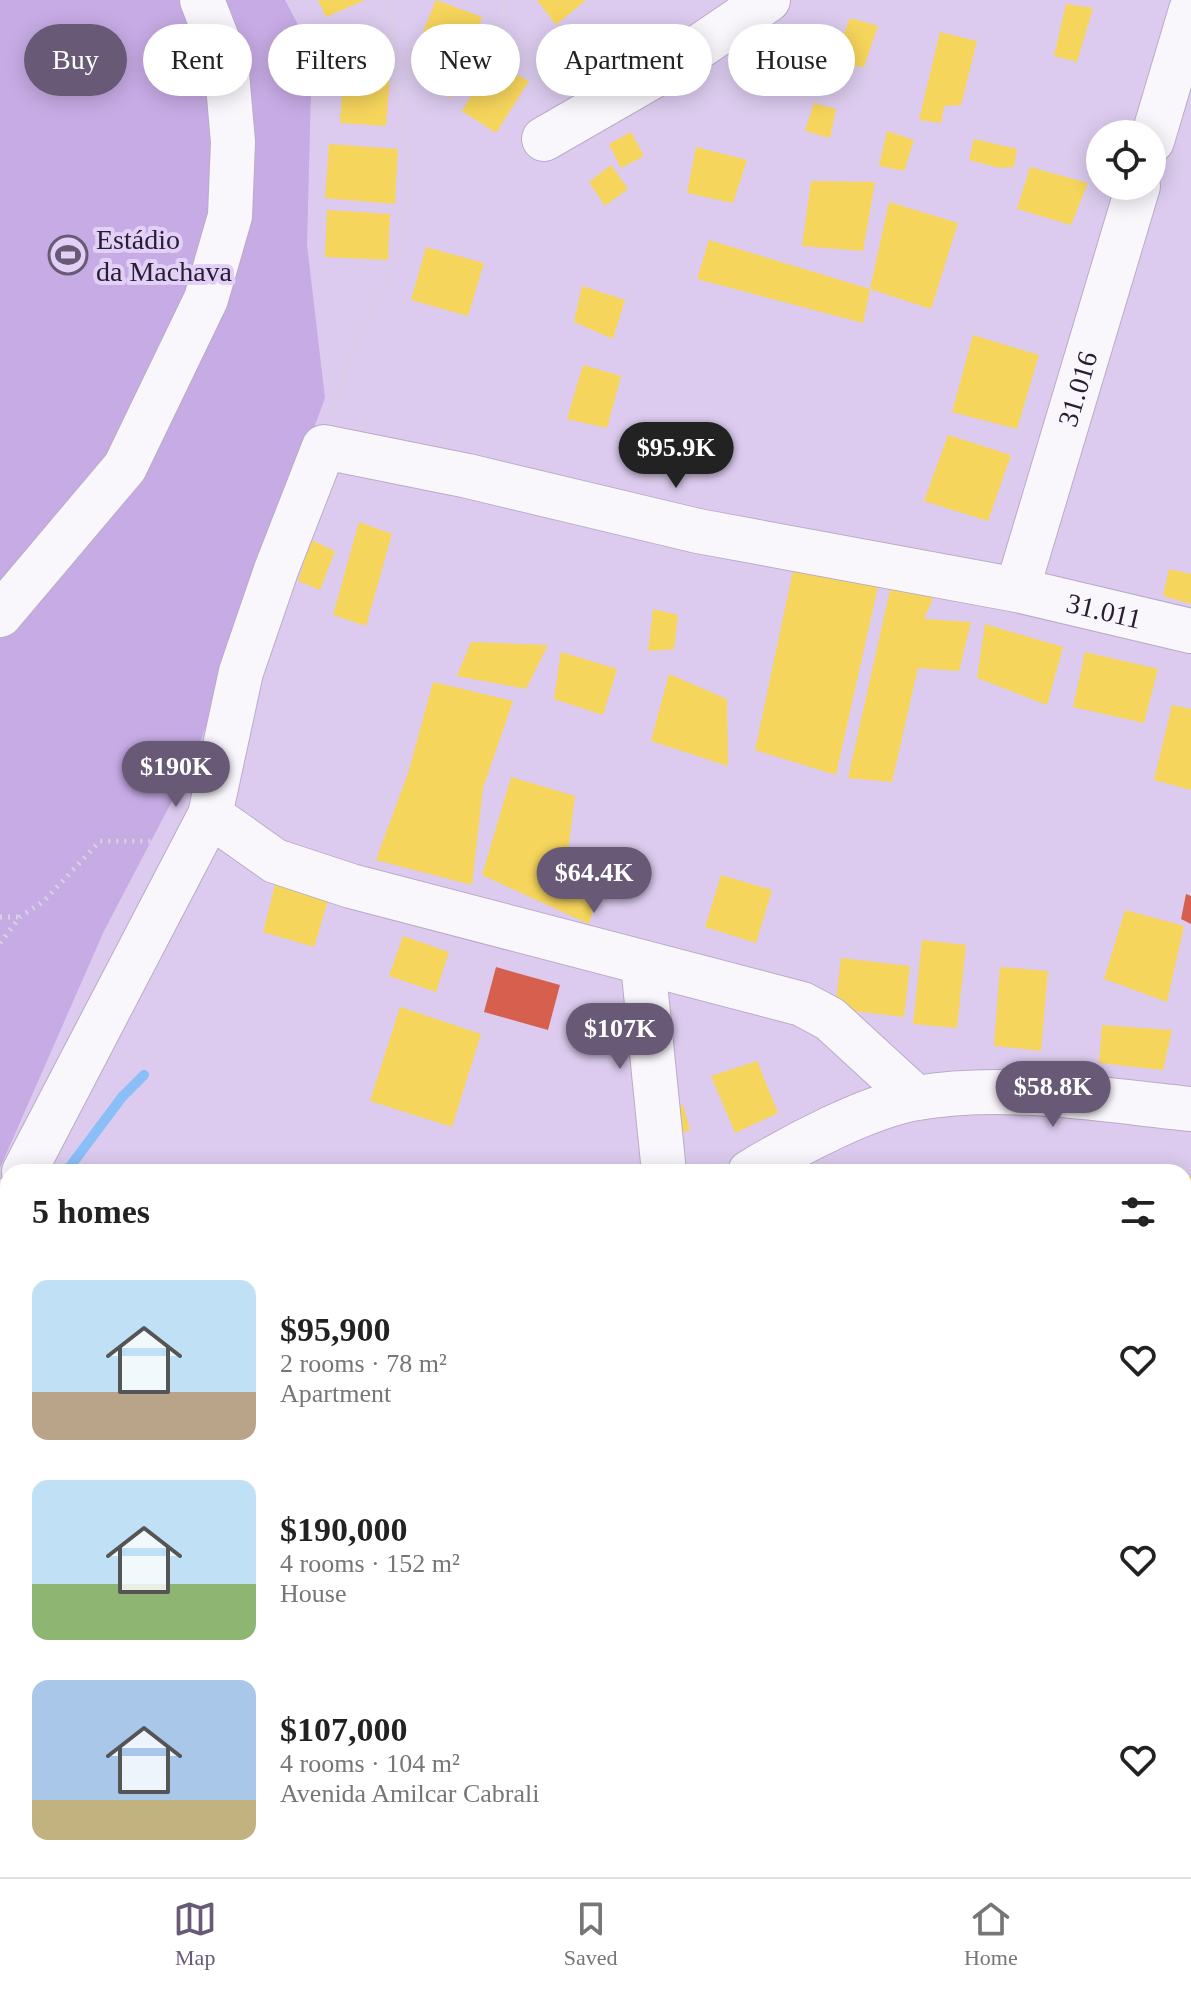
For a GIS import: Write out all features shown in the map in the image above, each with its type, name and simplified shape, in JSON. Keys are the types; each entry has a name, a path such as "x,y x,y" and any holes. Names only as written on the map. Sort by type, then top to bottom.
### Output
{"street":[{"path":"0,615 125,467 206,299 230,216 233,142 226,62 202,0"},
{"path":"544,139 669,67 768,0"},
{"path":"1158,120 1191,10"},
{"name":"31.016","path":"1017,590 1134,200"},
{"path":"28,1164 205,828 241,672 276,570 324,447"},
{"name":"31.011","path":"324,447 468,476 698,531 1017,590 1191,631"},
{"path":"205,828 275,861 351,886 802,1004 830,1019 916,1098"},
{"path":"643,964 663,1164"},
{"path":"764,1164 802,1143 916,1098 1004,1093 1191,1109"}],"path":[{"path":"324,447 353,345 402,245 409,165 388,0"},
{"path":"500,24 506,0"},
{"path":"0,943 20,917 44,901 100,841 205,828"},
{"path":"0,917 20,917"}],"shaded area":[{"path":"0,0 285,0 298,24 268,24 268,96 311,96 307,245 325,398 194,759 104,931 2,1164"}],"building: Homes":[{"path":"318,0 365,0 326,17"},
{"path":"436,0 482,17 480,24 426,24"},
{"path":"537,0 586,0 557,24"},
{"path":"1066,4 1093,8 1077,62 1054,56"},
{"path":"850,18 878,26 864,67 855,66 855,24 848,24"},
{"path":"940,32 977,41 961,105 944,106 941,123 919,120"},
{"path":"520,76 529,81 520,95"},
{"path":"342,96 388,96 386,126 340,123"},
{"path":"471,96 519,96 496,133 462,111"},
{"path":"814,103 836,109 830,138 805,131"},
{"path":"887,131 914,140 904,171 879,166"},
{"path":"631,132 644,156 621,168 609,144"},
{"path":"974,139 1017,149 1014,167 1000,168 969,160"},
{"path":"329,144 398,149 395,204 325,198"},
{"path":"696,147 747,160 733,203 687,193"},
{"path":"611,165 628,189 605,206 589,182"},
{"path":"1030,167 1086,182 1071,225 1017,209"},
{"path":"811,181 875,182 863,251 802,246"},
{"path":"889,202 958,223 931,309 870,289"},
{"path":"327,210 390,214 388,260 325,257"},
{"path":"709,240 870,289 863,323 697,279"},
{"path":"426,247 484,263 468,316 411,300"},
{"path":"582,286 625,300 613,339 574,322"},
{"path":"973,335 1039,355 1017,429 952,412"},
{"path":"583,365 621,376 607,428 567,419"},
{"path":"948,435 1011,455 988,521 924,501"},
{"path":"359,522 392,534 366,626 333,615"},
{"path":"311,540 335,551 320,590 298,581"},
{"path":"794,566 879,582 836,775 755,750"},
{"path":"1169,569 1191,574 1191,604 1163,596"},
{"path":"892,581 937,589 924,619 971,622 959,671 918,668 892,782 848,778"},
{"path":"653,609 678,615 674,649 648,651"},
{"path":"985,624 1063,647 1047,705 977,678"},
{"path":"471,642 548,645 526,689 457,676"},
{"path":"561,652 617,669 603,715 554,699"},
{"path":"1085,652 1158,669 1144,723 1073,707"},
{"path":"669,674 727,699 728,766 651,741"},
{"path":"433,682 513,701 483,788 472,885 376,860 409,770"},
{"path":"1172,705 1191,709 1191,790 1154,780"},
{"path":"511,777 575,796 564,883 598,891 589,924 482,875"},
{"path":"721,875 772,890 756,943 705,927"},
{"path":"275,885 328,901 314,947 263,932"},
{"path":"1125,910 1184,926 1167,1002 1104,979"},
{"path":"403,936 449,952 436,992 389,976"},
{"path":"922,940 966,945 957,1028 913,1024"},
{"path":"841,958 910,966 904,1017 835,1009"},
{"path":"1000,967 1048,971 1041,1051 994,1046"},
{"path":"400,1007 481,1034 452,1127 370,1101"},
{"path":"1102,1025 1172,1030 1163,1070 1099,1063"},
{"path":"757,1061 778,1113 735,1133 711,1076"},
{"path":"683,1105 690,1130 672,1137 665,1108"}],"building: Shops":[{"path":"1186,894 1191,896 1191,924 1181,919"},
{"path":"496,967 560,985 548,1030 484,1012"}],"waterway":[{"path":"72,1164 122,1097 144,1075"}],"place":[{"name":"Estádio da Machava","path":"68,255"}]}
